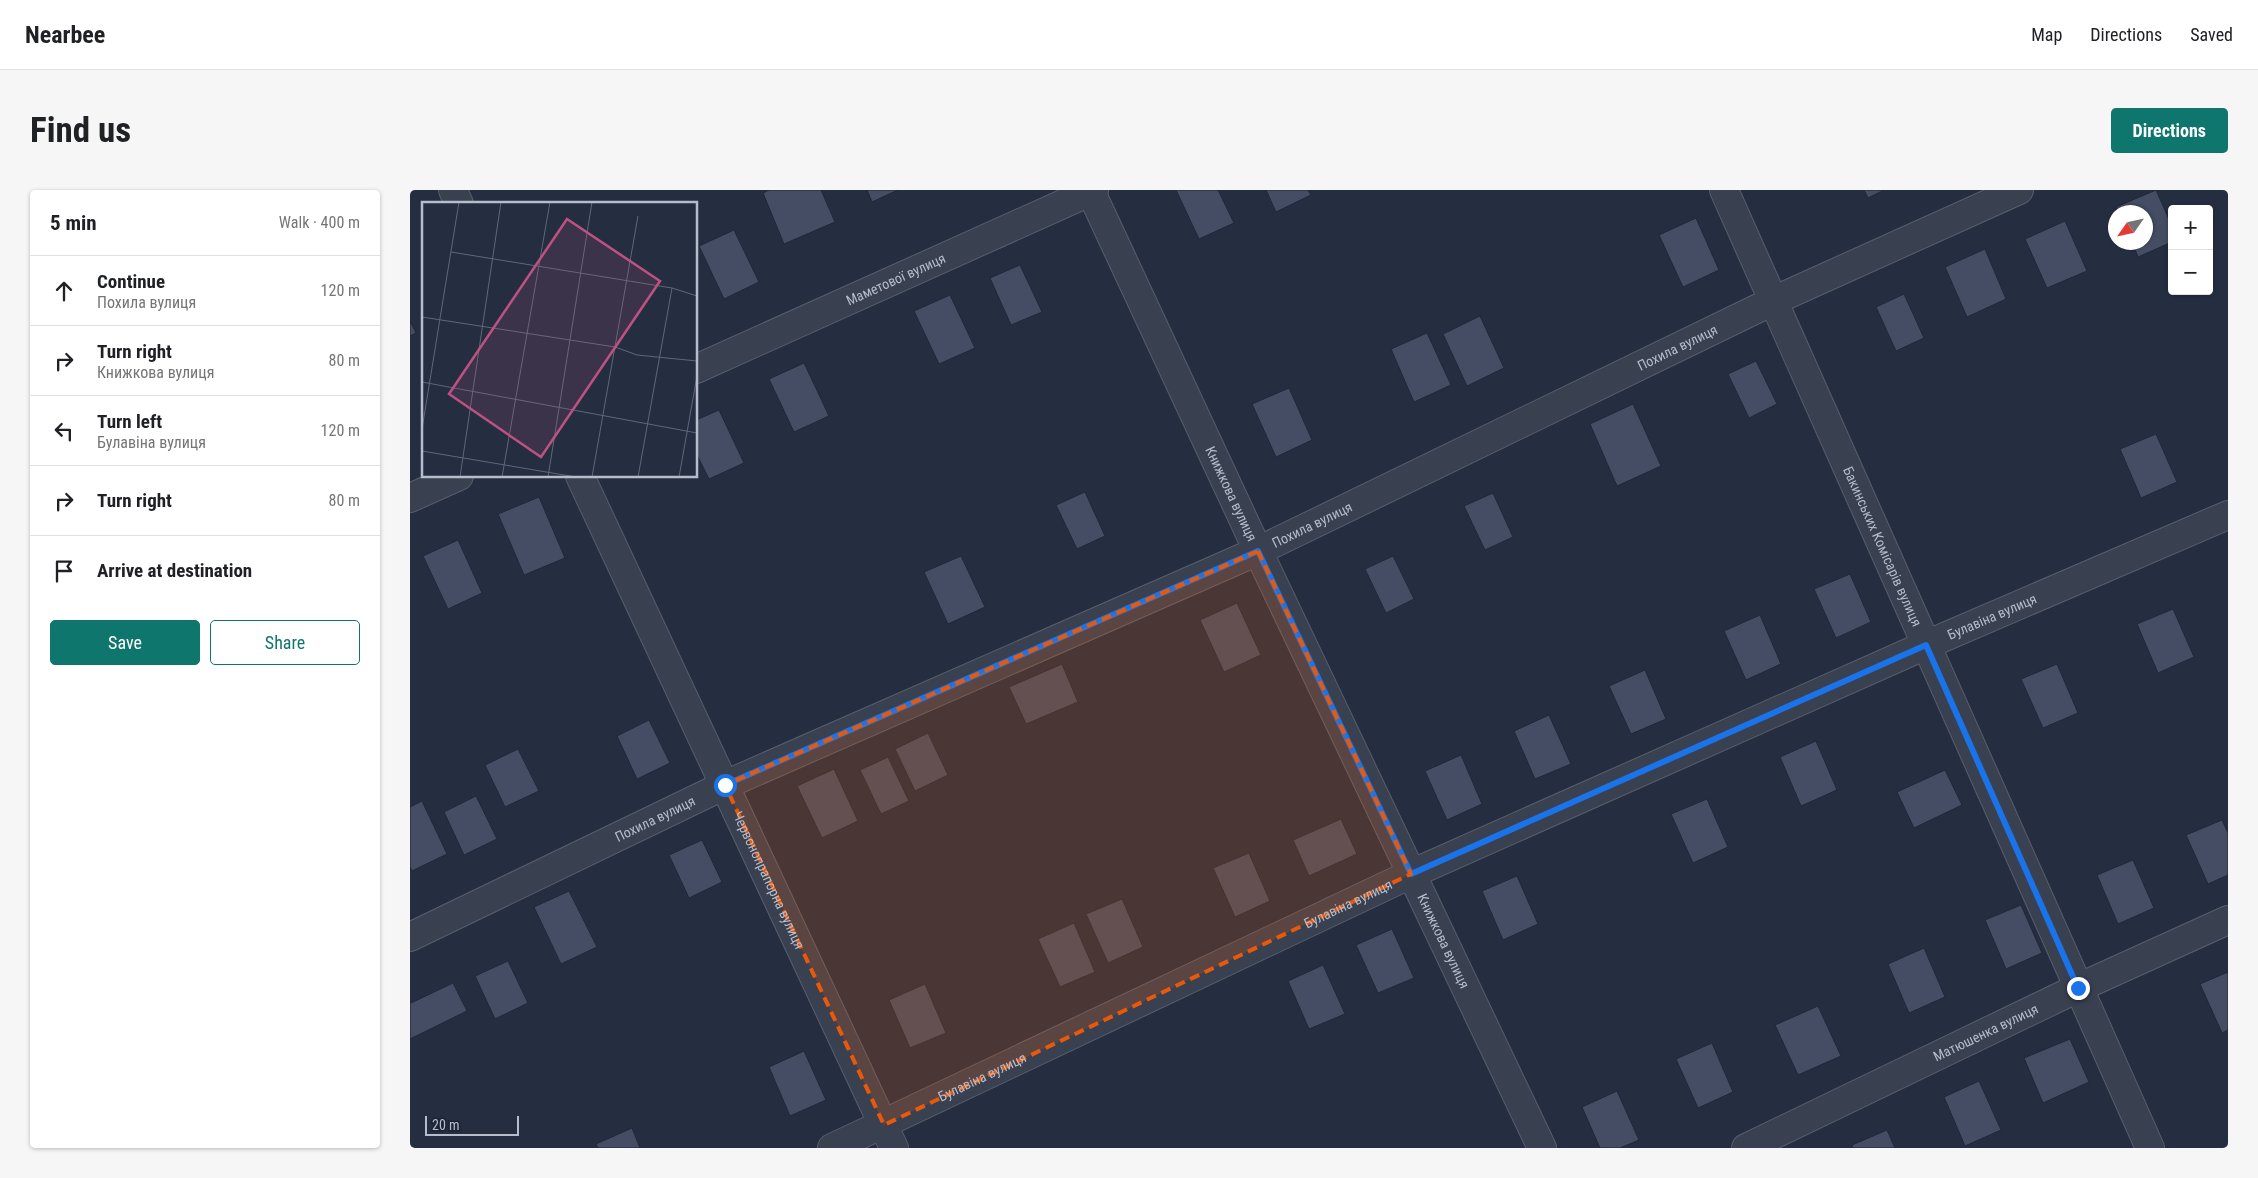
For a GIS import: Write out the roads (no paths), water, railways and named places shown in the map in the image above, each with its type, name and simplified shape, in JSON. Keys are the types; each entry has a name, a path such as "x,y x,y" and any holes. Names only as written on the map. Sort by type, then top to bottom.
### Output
{"street":[{"path":"453,190 458,202"},
{"name":"Бакинських Комісарів вулиця","path":"1724,190 2150,1148"},
{"name":"Похила вулиця","path":"410,937 725,785 1258,551 1774,301 2019,190"},
{"name":"Маметової вулиця","path":"698,368 1092,191"},
{"name":"Книжкова вулиця","path":"1092,191 1258,551 1542,1148"},
{"path":"410,498 455,478"},
{"name":"Червонопрапорна вулиця","path":"581,478 889,1136"},
{"name":"Булавіна вулиця","path":"832,1148 889,1136 1411,874 1926,645 2228,515"},
{"name":"Матюшенка вулиця","path":"1746,1148 2078,988 2228,920"}]}
